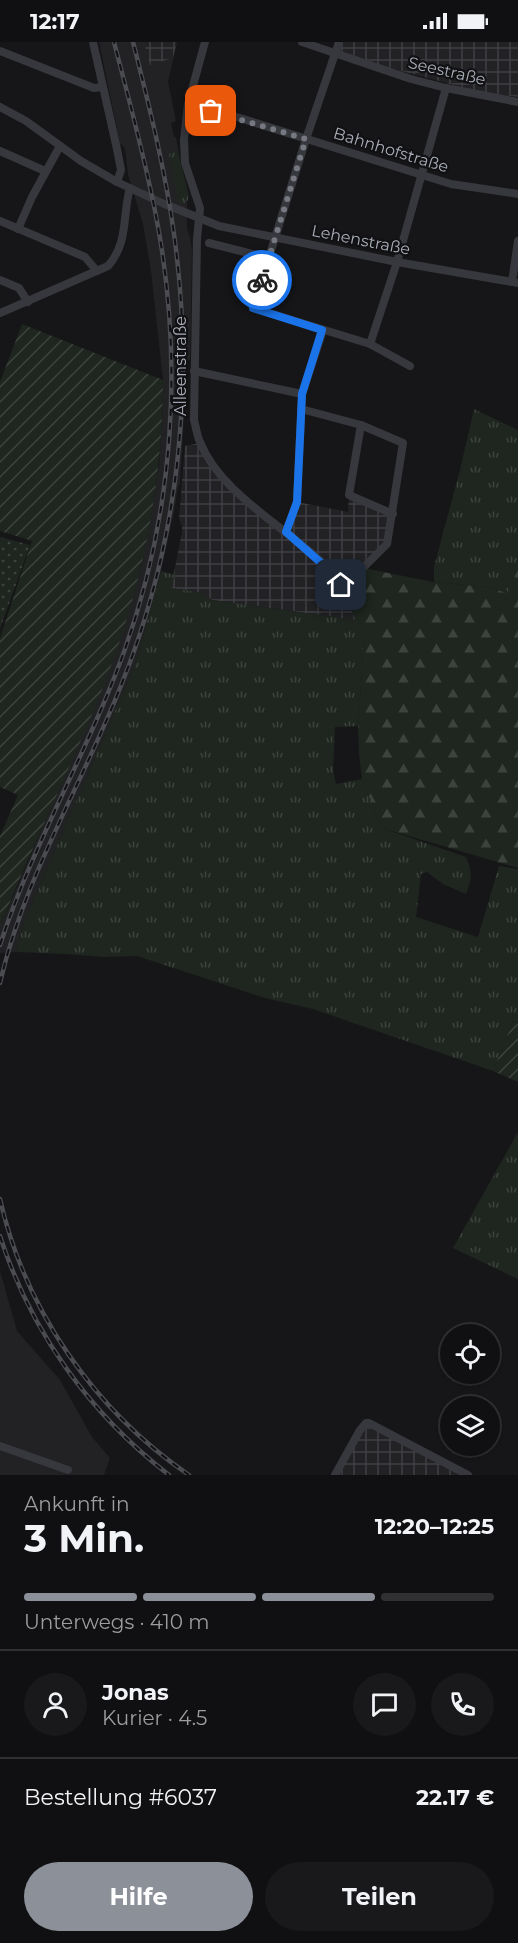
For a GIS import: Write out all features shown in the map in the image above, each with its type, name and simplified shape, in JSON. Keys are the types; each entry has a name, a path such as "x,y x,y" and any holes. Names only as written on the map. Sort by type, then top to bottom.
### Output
{"street":[{"path":"93,42 121,170 117,182"},
{"name":"Alleenstraße","path":"205,42 188,104 184,140 187,170 197,195 200,219 197,234 194,371 195,420 200,443 217,470 231,486 336,576 341,585 386,547 393,514"},
{"name":"Seestraße","path":"302,42 411,79 518,102"},
{"path":"339,42 253,308 370,344 410,366"},
{"path":"0,51 94,88 103,87"},
{"path":"370,344 397,262 446,88"},
{"name":"Bahnhofstraße","path":"188,104 231,115 421,176 451,184 518,194"},
{"name":"Lehenstraße","path":"0,108 26,121 60,146 117,182 219,226 515,283"},
{"path":"18,229 45,171 60,146"},
{"path":"0,152 45,171"},
{"path":"0,313 108,266 116,257 120,247 133,189"},
{"path":"187,214 197,195"},
{"path":"0,221 85,257 97,271"},
{"path":"515,283 518,241"},
{"path":"209,243 268,258"},
{"path":"0,280 19,288 28,302"},
{"path":"286,532 297,502 302,394 322,330"},
{"path":"194,371 302,394"},
{"path":"301,409 361,425 403,444 393,514 349,495 361,425"},
{"path":"335,1475 364,1425 369,1423 468,1475"},
{"path":"0,1446 68,1470"}],"shaded area":[{"path":"99,42 177,42 168,82 176,121 171,123 189,195 187,228 192,251 190,359 187,362 180,484 161,571 135,665 24,922 16,952 0,953 0,927 107,676 125,622 141,567 159,465 163,380 151,271 143,224 128,174 125,148 120,143"},
{"path":"144,42 177,42 173,58 150,65"},
{"path":"342,42 518,42 518,97 477,91 386,67 339,51"},
{"path":"200,443 217,470 285,532 297,502 348,512 349,495 393,514 389,540 341,585 356,620 212,600 201,593 171,588 182,532 179,519 185,446"},
{"path":"0,1271 17,1331 60,1380 92,1437 110,1458 104,1475 0,1475"},
{"path":"366,1423 464,1475 337,1475"}],"green space":[{"path":"177,148 187,190 188,200 185,203 179,203 169,154"},
{"path":"22,324 163,380 162,418 149,531 120,641 94,709 0,927 0,836 18,795 0,787 0,638 32,541 0,531 0,382"},
{"path":"474,409 518,430 518,569 508,593 488,587 434,582 434,567"},
{"path":"0,537 30,545 0,629"},
{"path":"363,568 433,582 488,587 507,593 518,569 518,868 382,828 362,779 359,754 358,726 364,641 341,585"},
{"path":"161,571 175,575 171,588 202,593 212,600 356,620 364,641 358,726 335,727 333,770 336,784 362,779 382,828 466,857 471,872 466,894 443,884 427,872 421,874 416,917 478,937 499,866 518,869 518,1023 513,1021 493,1071 313,1009 265,998 137,956 103,957 16,952 24,922 135,665"},
{"path":"513,1021 518,1023 518,1082 493,1071"},
{"path":"518,1132 518,1279 453,1248"}],"railway":[{"path":"0,945 28,870 95,724 125,649 142,597 164,489 171,380 170,325 165,270 147,172 114,42"},
{"path":"0,983 24,905 55,831 107,720 141,629 157,574 169,518 177,462 182,405 183,348 180,291 166,185 133,42"},
{"path":"0,1199 11,1240 27,1280 46,1318 69,1355 94,1389 123,1420 189,1475"},
{"path":"0,1236 28,1305 66,1369 114,1425 169,1475"}],"way so far":[{"path":"211,111 231,115 306,139 262,280"}],"route":[{"path":"262,280 253,308 322,330 302,394 297,502 286,532 336,576 341,585"}]}
